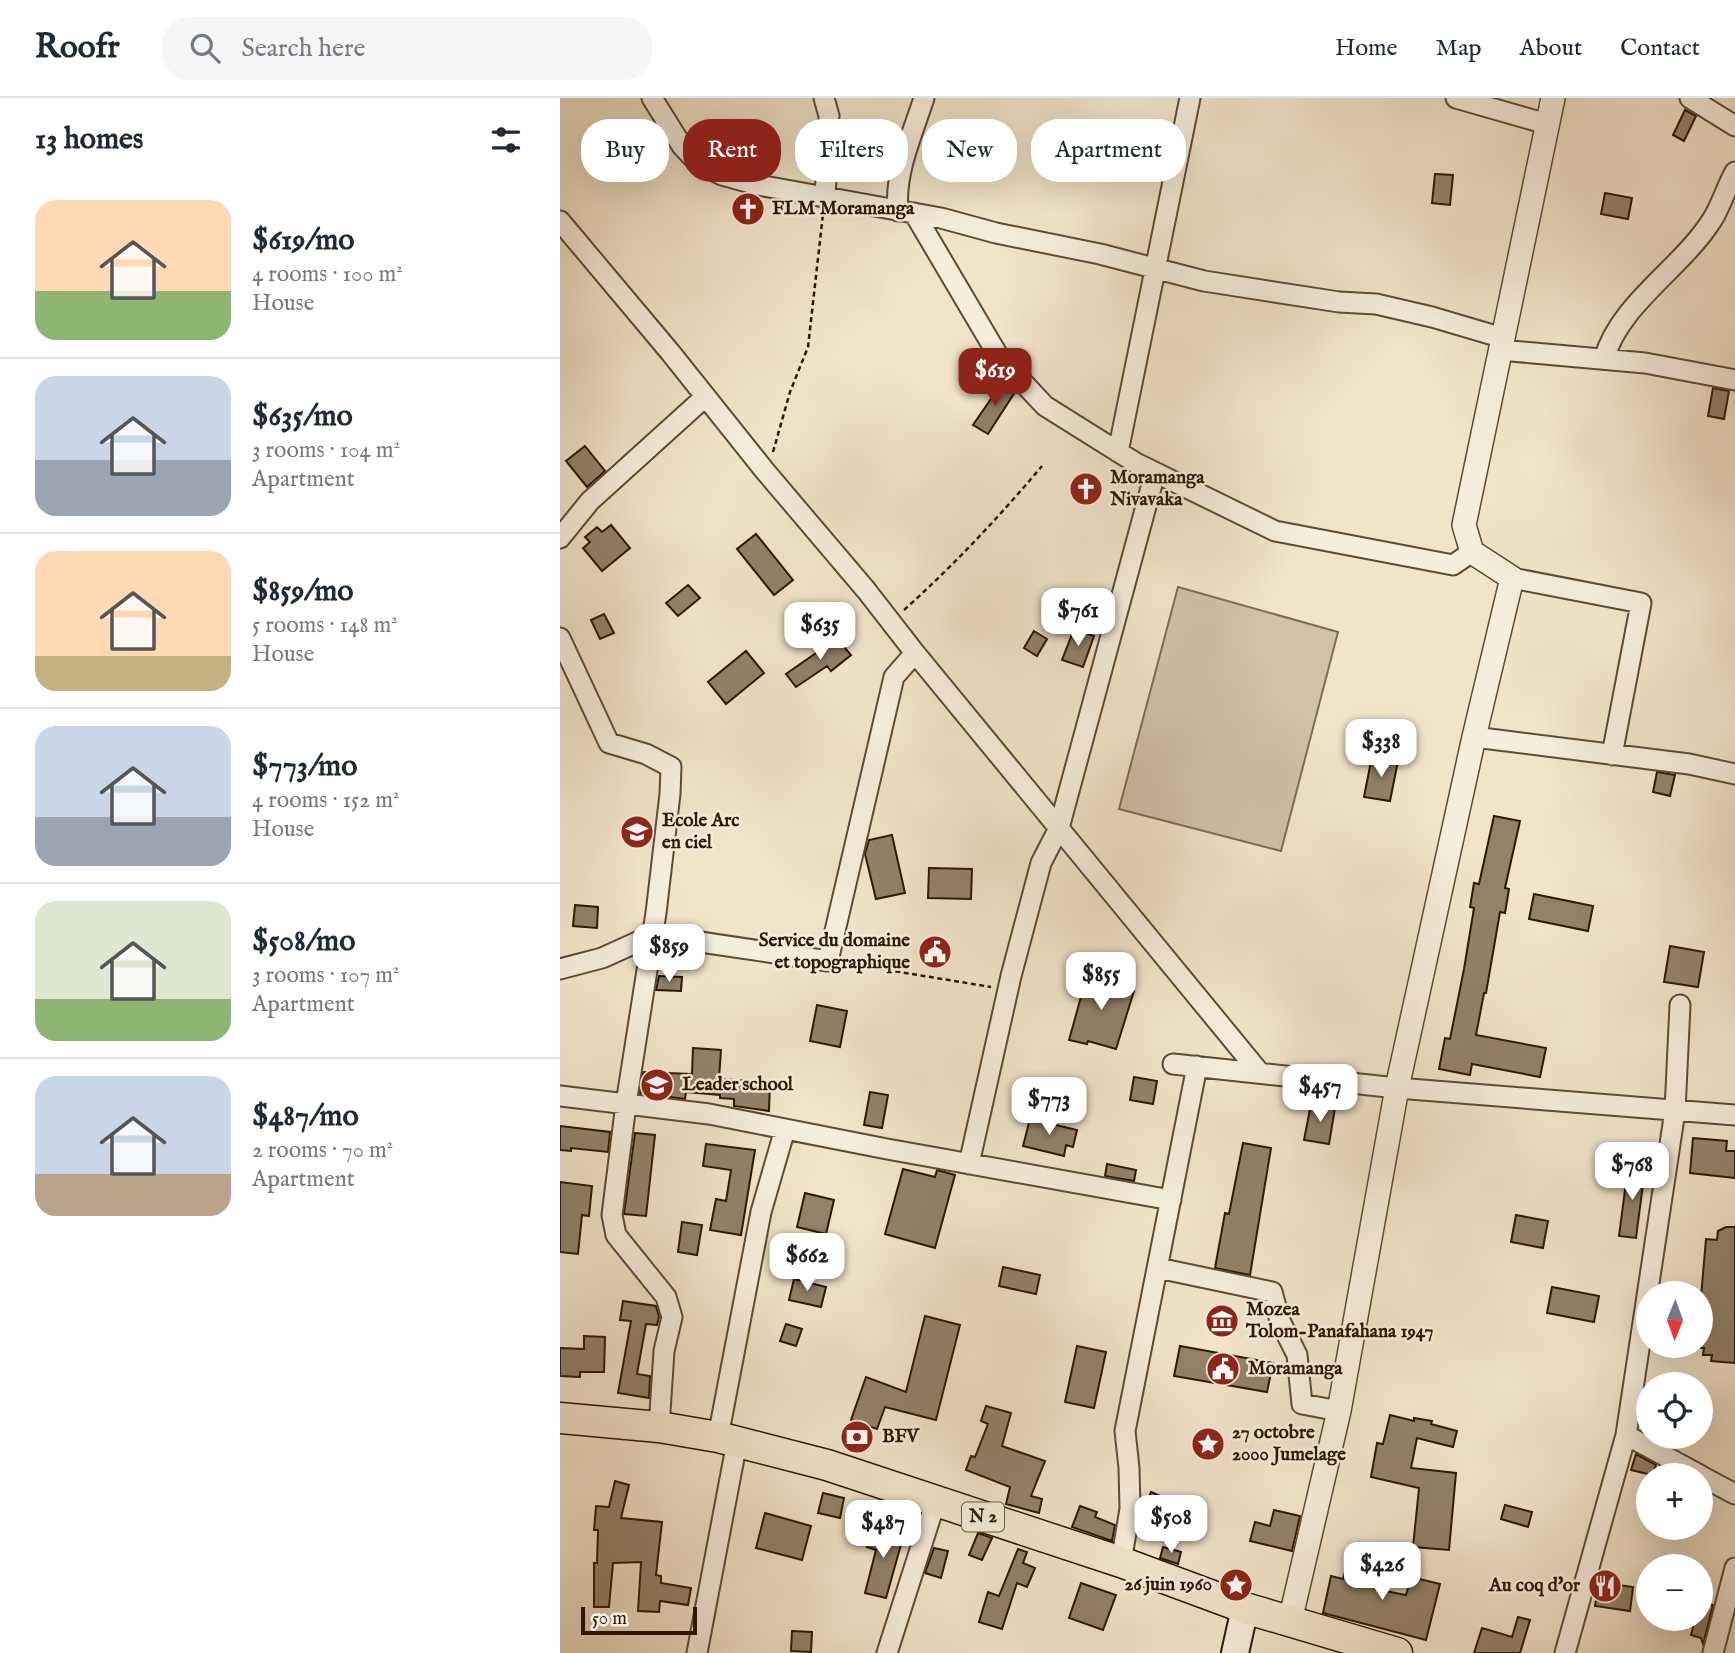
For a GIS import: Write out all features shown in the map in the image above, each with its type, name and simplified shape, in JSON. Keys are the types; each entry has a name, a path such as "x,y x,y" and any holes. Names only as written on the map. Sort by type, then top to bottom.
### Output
{"main road":[{"name":"N 2","path":"560,1418 659,1427 728,1440 827,1465 1121,1562 1245,1608 1397,1653"},
{"path":"1235,1653 1245,1608"}],"street":[{"path":"652,98 682,146 698,162 722,175 758,185 941,218 1204,281 1297,297 1376,304 1432,317 1502,344 1645,363 1735,380"},
{"path":"824,98 829,116 825,198"},
{"path":"924,98 896,195 999,357 1045,405 1155,473 1275,531 1453,565 1472,552"},
{"path":"1118,452 1190,98"},
{"path":"1456,98 1547,124"},
{"path":"1553,98 1464,525 1472,552 1511,578 1641,603 1612,755"},
{"path":"1690,98 1735,125"},
{"path":"1604,359 1609,342 1623,319 1661,281 1713,220 1735,172"},
{"path":"560,221 866,590 890,623 1260,1073"},
{"path":"560,538 590,502 705,397"},
{"path":"969,1164 1008,990 1041,863 1059,828 1155,473"},
{"path":"1290,1621 1339,1410 1397,1088 1511,578"},
{"path":"560,638 609,743 646,754 671,767 653,934 611,1215 615,1235 666,1297 672,1317 664,1351 659,1427"},
{"path":"560,969 602,958 653,934 828,961 894,677 915,653"},
{"path":"1474,737 1689,764 1735,774"},
{"path":"1564,1653 1626,1435 1675,1111 1680,1005"},
{"path":"1172,1064 1397,1088 1735,1115"},
{"path":"1121,1562 1130,1509 1125,1431 1197,1066"},
{"path":"560,1096 709,1114 1171,1200"},
{"path":"697,1653 761,1212 785,1129"},
{"path":"1158,1268 1272,1292 1280,1321 1297,1355 1302,1404 1339,1410"},
{"path":"1626,1435 1677,1463"},
{"path":"1713,1482 1735,1494"},
{"path":"887,1653 936,1500"},
{"path":"1713,1653 1735,1568"}],"path":[{"path":"765,471 776,445 790,392 808,347 825,198"},
{"path":"890,623 935,583 1000,516 1042,466"},
{"path":"828,961 1008,990"}],"shaded area":[{"path":"1178,587 1338,632 1281,851 1119,809"}],"building":[{"path":"1685,110 1696,116 1684,141 1673,135"},
{"path":"1435,174 1453,175 1450,205 1432,203"},
{"path":"1605,193 1632,198 1628,219 1601,214"},
{"path":"1004,380 1015,392 988,434 973,425"},
{"path":"1713,388 1729,391 1724,419 1708,416"},
{"path":"585,446 605,471 587,487 566,461"},
{"path":"611,525 630,548 602,571 583,548 590,542 585,537 597,527 602,532"},
{"path":"756,534 793,580 774,595 737,549"},
{"path":"688,585 700,598 678,616 666,603"},
{"path":"604,614 614,633 600,639 591,620"},
{"path":"1074,629 1094,636 1083,667 1062,660"},
{"path":"1034,631 1047,639 1037,656 1024,648"},
{"path":"835,636 851,655 831,671 827,666 796,687 786,674"},
{"path":"746,651 764,673 726,704 708,682"},
{"path":"1372,756 1398,761 1390,801 1364,797"},
{"path":"1657,772 1675,775 1670,796 1653,792"},
{"path":"1494,816 1520,821 1505,888 1509,889 1505,913 1500,912 1476,1035 1546,1048 1540,1077 1472,1064 1470,1075 1439,1069 1445,1038 1450,1039 1464,969 1474,908 1470,907 1474,883 1479,884"},
{"path":"892,835 905,893 876,899 865,854 869,840"},
{"path":"929,868 972,869 971,899 928,898"},
{"path":"1534,894 1593,906 1588,931 1529,919"},
{"path":"575,905 598,907 597,928 573,926"},
{"path":"1670,946 1704,952 1698,987 1664,982"},
{"path":"1089,968 1107,973 1104,983 1134,991 1116,1049 1088,1041 1087,1044 1069,1040"},
{"path":"659,976 682,977 681,991 656,990"},
{"path":"817,1005 847,1011 840,1047 810,1041"},
{"path":"693,1048 721,1050 719,1079 770,1082 769,1111 734,1106 734,1099 720,1098 720,1095 686,1092 685,1099 640,1093 643,1072 692,1074"},
{"path":"1134,1077 1157,1081 1153,1104 1130,1100"},
{"path":"870,1092 888,1095 882,1128 864,1125"},
{"path":"1311,1104 1335,1108 1329,1144 1304,1140"},
{"path":"1030,1119 1077,1130 1073,1147 1066,1145 1064,1156 1023,1146"},
{"path":"560,1126 610,1132 608,1152 571,1148 571,1151 560,1150"},
{"path":"635,1133 655,1135 646,1216 624,1214"},
{"path":"1693,1138 1727,1141 1726,1151 1735,1151 1735,1178 1690,1173"},
{"path":"1243,1143 1271,1148 1250,1275 1215,1268 1225,1213 1229,1214"},
{"path":"706,1144 755,1150 741,1235 710,1230 716,1199 726,1201 731,1170 703,1166"},
{"path":"1107,1164 1136,1170 1134,1181 1105,1176"},
{"path":"1628,1167 1645,1169 1636,1238 1619,1236"},
{"path":"903,1169 935,1177 937,1170 955,1175 935,1248 885,1234"},
{"path":"560,1182 592,1186 589,1216 582,1215 578,1254 560,1252"},
{"path":"805,1193 834,1200 826,1234 797,1227"},
{"path":"1516,1215 1548,1221 1543,1248 1511,1242"},
{"path":"682,1222 702,1225 697,1255 678,1252"},
{"path":"1735,1227 1735,1363 1711,1361 1713,1281 1702,1281 1706,1239 1717,1240 1718,1231"},
{"path":"1003,1267 1040,1275 1036,1294 999,1286"},
{"path":"794,1279 826,1287 821,1307 789,1300"},
{"path":"1552,1287 1599,1296 1594,1322 1547,1313"},
{"path":"623,1301 656,1306 659,1317 657,1325 646,1324 637,1374 650,1376 649,1398 618,1393 631,1321 620,1320"},
{"path":"925,1316 960,1325 936,1420 885,1407 877,1429 851,1420 866,1377 906,1392"},
{"path":"786,1324 802,1329 796,1346 780,1341"},
{"path":"584,1336 605,1337 604,1372 580,1372 580,1377 560,1376 560,1348 584,1349"},
{"path":"1077,1346 1106,1352 1094,1408 1065,1402"},
{"name":"Moramanga","path":"1180,1346 1273,1363 1267,1392 1174,1376"},
{"path":"986,1406 1011,1413 1002,1446 1045,1461 1031,1496 1042,1499 1039,1513 1006,1504 1010,1487 966,1470 971,1456 975,1457 988,1424 981,1421"},
{"path":"1390,1415 1414,1421 1414,1418 1432,1421 1431,1424 1457,1431 1453,1447 1417,1438 1411,1468 1456,1473 1449,1550 1413,1547 1419,1488 1371,1477 1377,1443 1383,1444"},
{"path":"1636,1454 1652,1463 1636,1463 1636,1471 1631,1470"},
{"path":"615,1481 629,1485 621,1518 662,1522 656,1575 661,1576 661,1583 691,1588 688,1605 660,1601 659,1612 638,1611 641,1562 613,1563 609,1607 594,1607 594,1563 597,1563 598,1530 594,1530 596,1506 609,1507"},
{"path":"1151,1492 1183,1506 1175,1526 1143,1513"},
{"path":"823,1493 844,1498 840,1518 818,1513"},
{"path":"1505,1505 1532,1512 1528,1527 1501,1519"},
{"path":"1080,1506 1097,1512 1095,1517 1115,1525 1112,1541 1072,1527"},
{"path":"1274,1510 1300,1516 1292,1551 1250,1541 1255,1522 1270,1526"},
{"path":"765,1513 811,1526 802,1560 756,1548"},
{"path":"874,1525 904,1534 886,1598 865,1593 876,1550 867,1547"},
{"path":"978,1533 992,1538 982,1560 969,1555"},
{"path":"1163,1547 1181,1552 1178,1564 1160,1558"},
{"path":"934,1548 948,1551 941,1578 925,1573"},
{"path":"1018,1549 1027,1552 1023,1563 1035,1568 1027,1587 1017,1583 1002,1629 979,1622 988,1592 999,1596"},
{"path":"1348,1559 1370,1564 1368,1573 1384,1577 1380,1590 1406,1595 1411,1577 1440,1584 1426,1640 1323,1613 1331,1576 1343,1579"},
{"path":"1599,1582 1633,1587 1630,1611 1595,1606"},
{"path":"1081,1583 1116,1595 1103,1630 1069,1618"},
{"path":"1518,1617 1530,1620 1520,1653 1474,1653 1482,1628 1512,1637"},
{"path":"792,1631 812,1632 811,1652 791,1651"},
{"path":"1692,1631 1706,1631 1703,1644 1701,1638 1691,1635"}],"place":[{"name":"FLM Moramanga","path":"748,209"},
{"name":"Moramanga Nivavaka","path":"1086,489"},
{"name":"Ecole Arc en ciel","path":"637,832"},
{"name":"Service du domaine et topographique","path":"935,952"},
{"name":"Leader school","path":"657,1085"},
{"name":"Mozea Tolom-Panafahana 1947","path":"1222,1321"},
{"name":"Moramanga","path":"1223,1369"},
{"name":"BFV","path":"857,1437"},
{"name":"27 octobre 2000 Jumelage","path":"1208,1444"},
{"name":"26 juin 1960","path":"1236,1585"},
{"name":"Au coq d'or","path":"1605,1586"}]}
